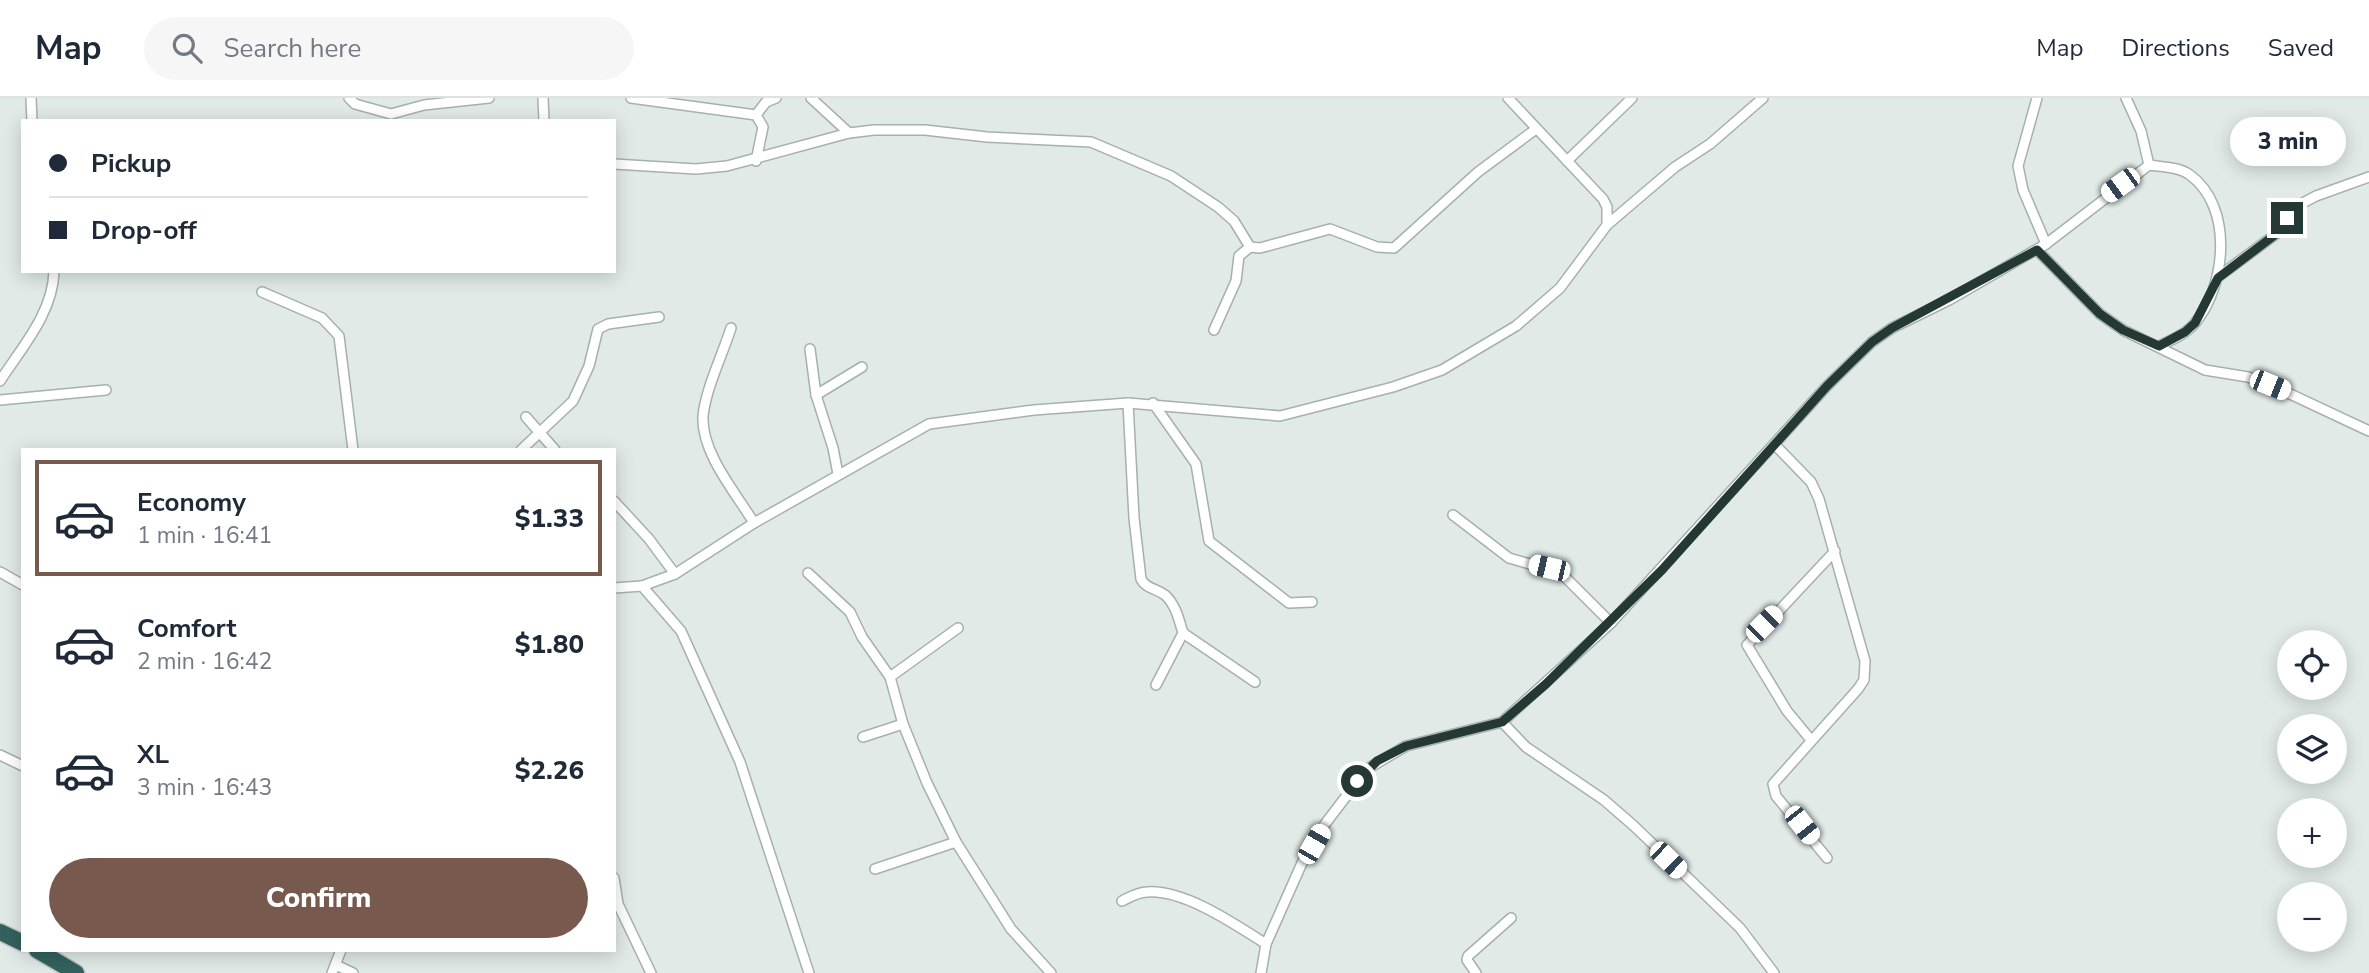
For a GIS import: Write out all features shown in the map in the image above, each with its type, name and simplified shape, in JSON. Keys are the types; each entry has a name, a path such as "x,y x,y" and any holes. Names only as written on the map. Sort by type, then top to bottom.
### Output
{"highway":[{"path":"0,932 21,942"},
{"path":"44,952 76,973"}],"street":[{"path":"31,98 32,119"},
{"path":"349,98 355,104 395,117 424,105 489,98"},
{"path":"543,98 544,119"},
{"path":"631,98 756,115"},
{"path":"756,115 766,102 776,98"},
{"path":"811,98 849,133"},
{"path":"1567,161 1632,98"},
{"path":"616,588 642,586 675,574 754,523 838,474 921,427 941,421 1128,402 1280,416 1393,387 1442,370 1480,350 1542,307 1560,288 1607,225 1675,167 1710,144 1763,98"},
{"path":"2037,98 2018,166 2023,190 2046,244"},
{"path":"2126,98 2141,131 2149,165"},
{"path":"1511,99 1603,199 1607,207 1607,225"},
{"path":"756,115 763,127 756,161"},
{"path":"1214,330 1236,281 1239,256 1250,247 1260,248 1330,229 1377,247 1394,248 1478,172 1536,129"},
{"path":"616,164 696,169 756,161 849,133 925,130 988,137 1091,142 1171,176 1219,207 1234,220 1250,247"},
{"path":"1261,973 1266,944 1302,863 1325,824 1367,769 1406,746 1502,722 1611,623 1776,446 1827,386 1882,334 2037,250 2149,165 2179,169 2190,175 2209,199 2220,232 2218,278 2195,323 2185,332 2159,346"},
{"path":"2218,278 2280,231 2292,210 2299,205 2316,195 2369,177"},
{"path":"2037,250 2100,314 2123,330 2205,370 2248,377 2270,385 2369,431"},
{"path":"0,381 44,313 51,297 54,273"},
{"path":"262,292 322,318 339,336 353,448"},
{"path":"522,448 573,401 589,366 598,329 607,324 659,317"},
{"path":"731,328 703,417 710,447 718,464 754,523"},
{"path":"810,349 816,395 833,448 838,474"},
{"path":"816,395 862,367"},
{"path":"0,400 106,390"},
{"path":"1128,402 1134,519 1141,579 1146,587 1162,593 1172,603 1183,633 1255,682"},
{"path":"1153,404 1196,464 1209,541 1289,603 1312,602"},
{"path":"526,417 553,448"},
{"path":"1776,446 1793,462 1815,490 1835,551 1866,670 1858,689 1779,774 1773,788 1776,796 1827,858"},
{"path":"616,503 649,539 675,574"},
{"path":"1453,515 1509,558 1561,573 1611,623"},
{"path":"1811,740 1787,711 1747,645 1748,640 1835,551"},
{"path":"0,572 21,584"},
{"path":"808,573 850,612 862,637 890,677 903,724 926,783 956,842 1011,929 1051,973"},
{"path":"642,586 681,631 740,762 809,973"},
{"path":"890,677 958,628"},
{"path":"1156,685 1183,633"},
{"path":"1502,722 1527,747 1604,800 1634,825 1740,928 1774,973"},
{"path":"863,737 903,724"},
{"path":"0,755 21,765"},
{"path":"875,869 956,842"},
{"path":"616,891 618,904 651,973"},
{"path":"1122,901 1147,892 1181,898 1212,912 1266,944"},
{"path":"1476,973 1468,956 1511,918"},
{"path":"340,952 334,969 354,973"}],"route":[{"path":"1357,781 1377,761 1396,750 1438,736 1502,722 1611,623 1776,446 1827,386 1882,334 2037,250 2100,314 2123,330 2159,346 2185,332 2195,323 2218,278 2264,245 2280,231 2287,218"}]}
